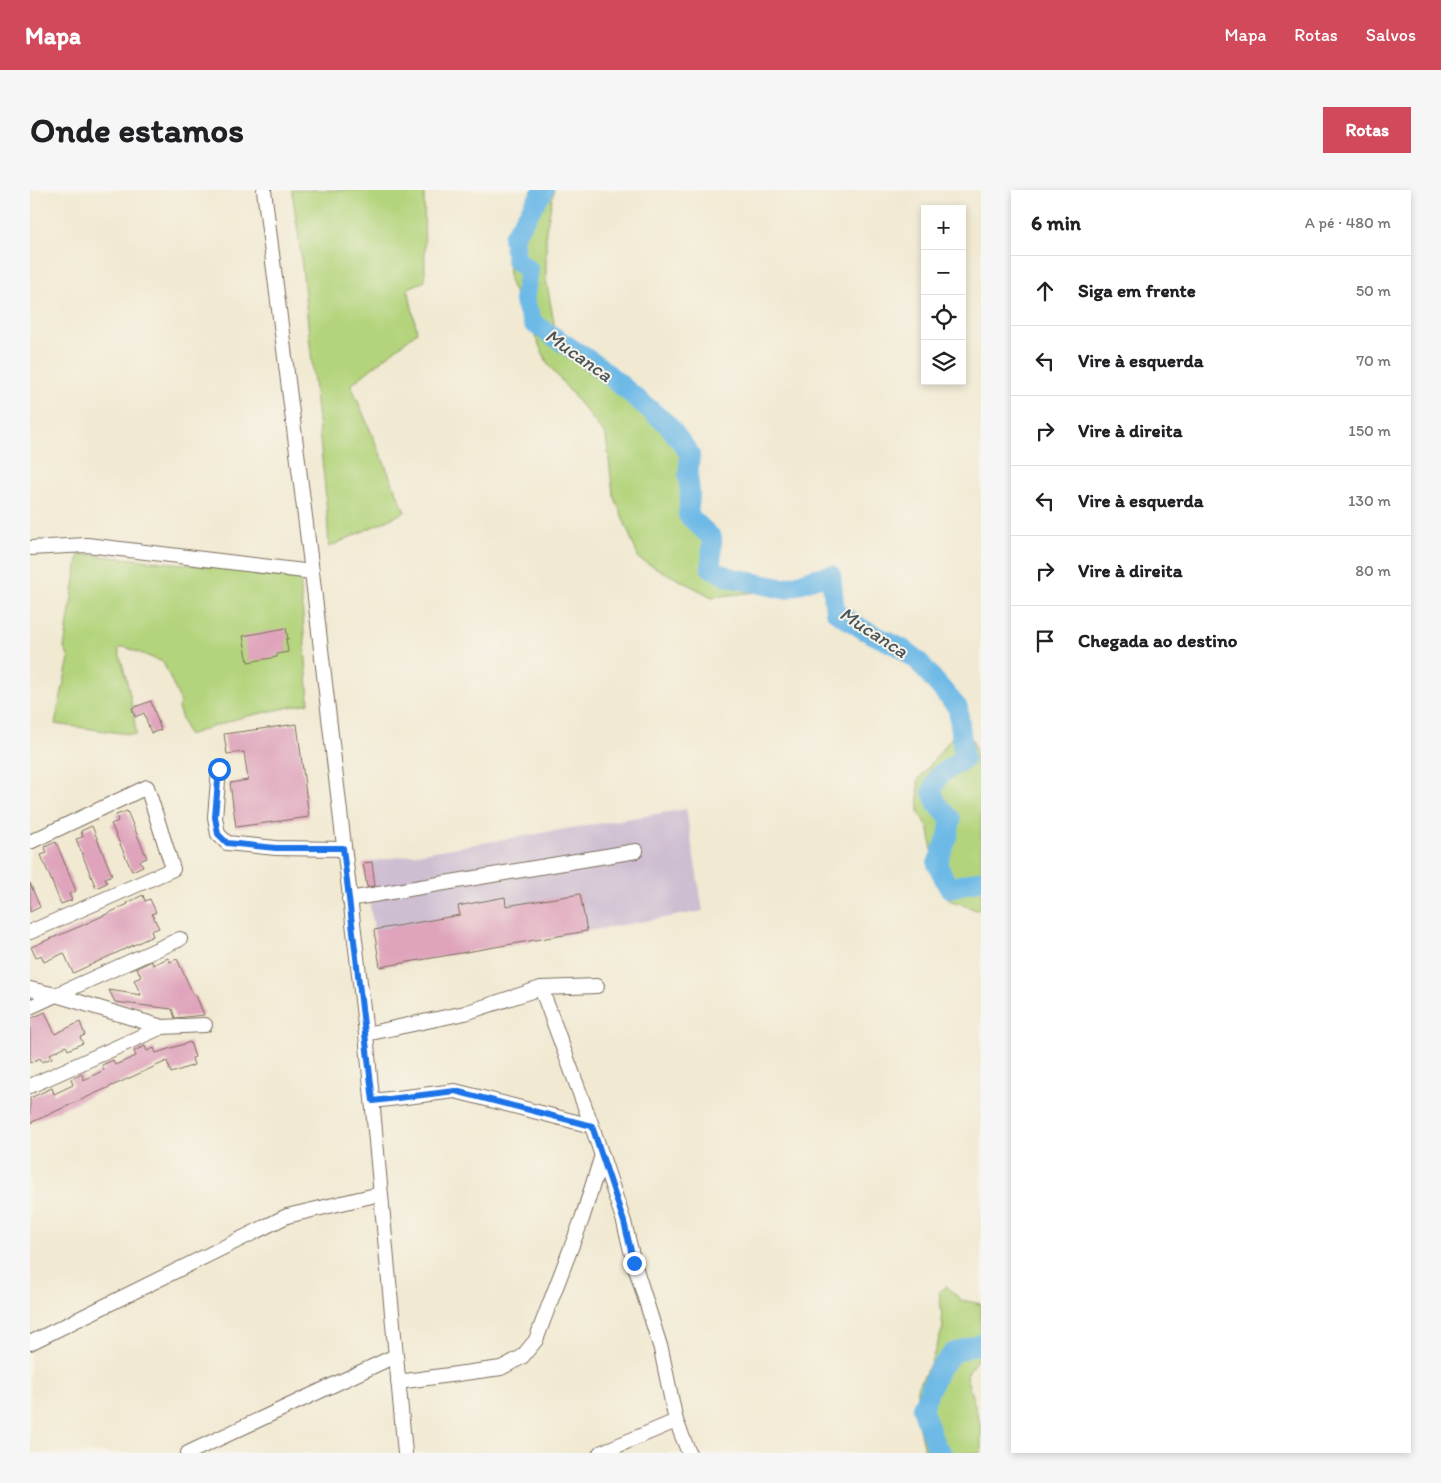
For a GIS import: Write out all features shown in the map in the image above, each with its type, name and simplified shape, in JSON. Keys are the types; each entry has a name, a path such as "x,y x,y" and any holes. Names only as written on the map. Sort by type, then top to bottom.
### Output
{"street":[{"path":"264,190 312,572 366,1034 405,1453"},
{"path":"30,548 88,545 312,572"},
{"path":"219,769 215,817 218,834 227,843 276,848 343,848"},
{"path":"30,842 147,787 173,869 30,932"},
{"path":"349,899 636,852"},
{"path":"30,1007 180,938"},
{"path":"366,1034 465,1013 542,988 597,986"},
{"path":"542,988 592,1126 624,1222 634,1263 654,1321 676,1421 689,1453"},
{"path":"30,989 162,1027 205,1025"},
{"path":"30,1086 162,1027"},
{"path":"373,1101 455,1091 592,1126"},
{"path":"398,1382 501,1368 522,1358 536,1340 582,1219 602,1155"},
{"path":"30,1343 287,1216 380,1194"},
{"path":"193,1452 395,1356"},
{"path":"600,1453 676,1421"}],"shaded area":[{"path":"686,809 703,911 380,967 363,863"}],"green space":[{"path":"292,190 424,190 425,281 408,288 417,332 351,385 405,512 329,547 326,498 300,247"},
{"path":"532,190 554,190 546,230 546,279 557,339 597,365 668,425 690,454 688,515 712,538 711,568 728,577 784,589 712,597 639,559 613,493 606,436 548,364 509,281 508,236"},
{"path":"79,554 300,575 309,703 239,718 188,735 178,708 181,702 163,662 125,647 118,649 129,692 136,735 55,724 69,658 64,648"},
{"path":"835,611 864,629 901,648 918,661 958,708 974,744 981,784 981,909 977,910 949,900 934,866 929,829 919,813 918,780 953,736 954,715 908,660 859,638"},
{"path":"947,1286 961,1300 981,1304 981,1361 977,1359 966,1376 981,1427 981,1453 925,1453 917,1421 917,1389 931,1362 943,1328 939,1291"}],"building":[{"path":"286,628 288,652 277,654 277,657 248,662 243,636"},
{"path":"151,701 161,730 151,733 144,713 135,717 132,708"},
{"path":"297,724 309,817 236,827 230,783 248,780 244,752 227,754 224,734"},
{"path":"127,811 147,858 140,861 143,866 132,871 111,824 118,821 116,815"},
{"path":"92,826 112,875 105,878 107,883 96,888 76,839 83,837 81,831"},
{"path":"56,842 76,891 69,894 72,900 61,904 41,855 47,853 45,847"},
{"path":"372,862 375,886 367,887 363,863"},
{"path":"30,883 40,907 30,912"},
{"path":"580,894 587,931 380,967 374,930 460,915 458,906 505,897 506,906"},
{"path":"143,895 145,901 150,899 156,912 152,914 159,928 151,931 153,936 73,973 64,953 44,962 41,955 36,958 31,947 81,926"},
{"path":"168,958 170,962 177,959 204,1015 175,1018 172,1009 115,1002 109,990 141,995 134,980 141,977 137,968 152,961 153,965"},
{"path":"45,1012 55,1034 80,1022 85,1035 80,1037 83,1043 68,1050 66,1046 50,1054 52,1058 42,1062 40,1058 30,1063 30,1019"},
{"path":"190,1042 195,1057 192,1058 194,1065 171,1073 167,1061 30,1123 30,1098 52,1088 54,1094 73,1085 71,1079 82,1074 84,1080 104,1070 102,1065 113,1060 115,1065 136,1056 134,1051 145,1046 147,1051 154,1048 156,1053"}],"waterway":[{"name":"Mucanca","path":"544,190 513,237 516,260 529,270 524,300 533,323 597,365 668,425 690,454 688,515 712,538 711,568 728,577 784,589 831,575 835,611 864,630 901,648 918,661 958,708 964,759 939,775 932,792 937,804 951,819 948,836 937,864 949,888 981,880"},
{"name":"Mucanca","path":"942,1453 936,1447 922,1408 938,1370 953,1353 981,1343"}],"route":[{"path":"219,769 215,817 218,834 227,843 276,848 343,848 373,1101 455,1091 592,1126 624,1222 634,1263"}]}
